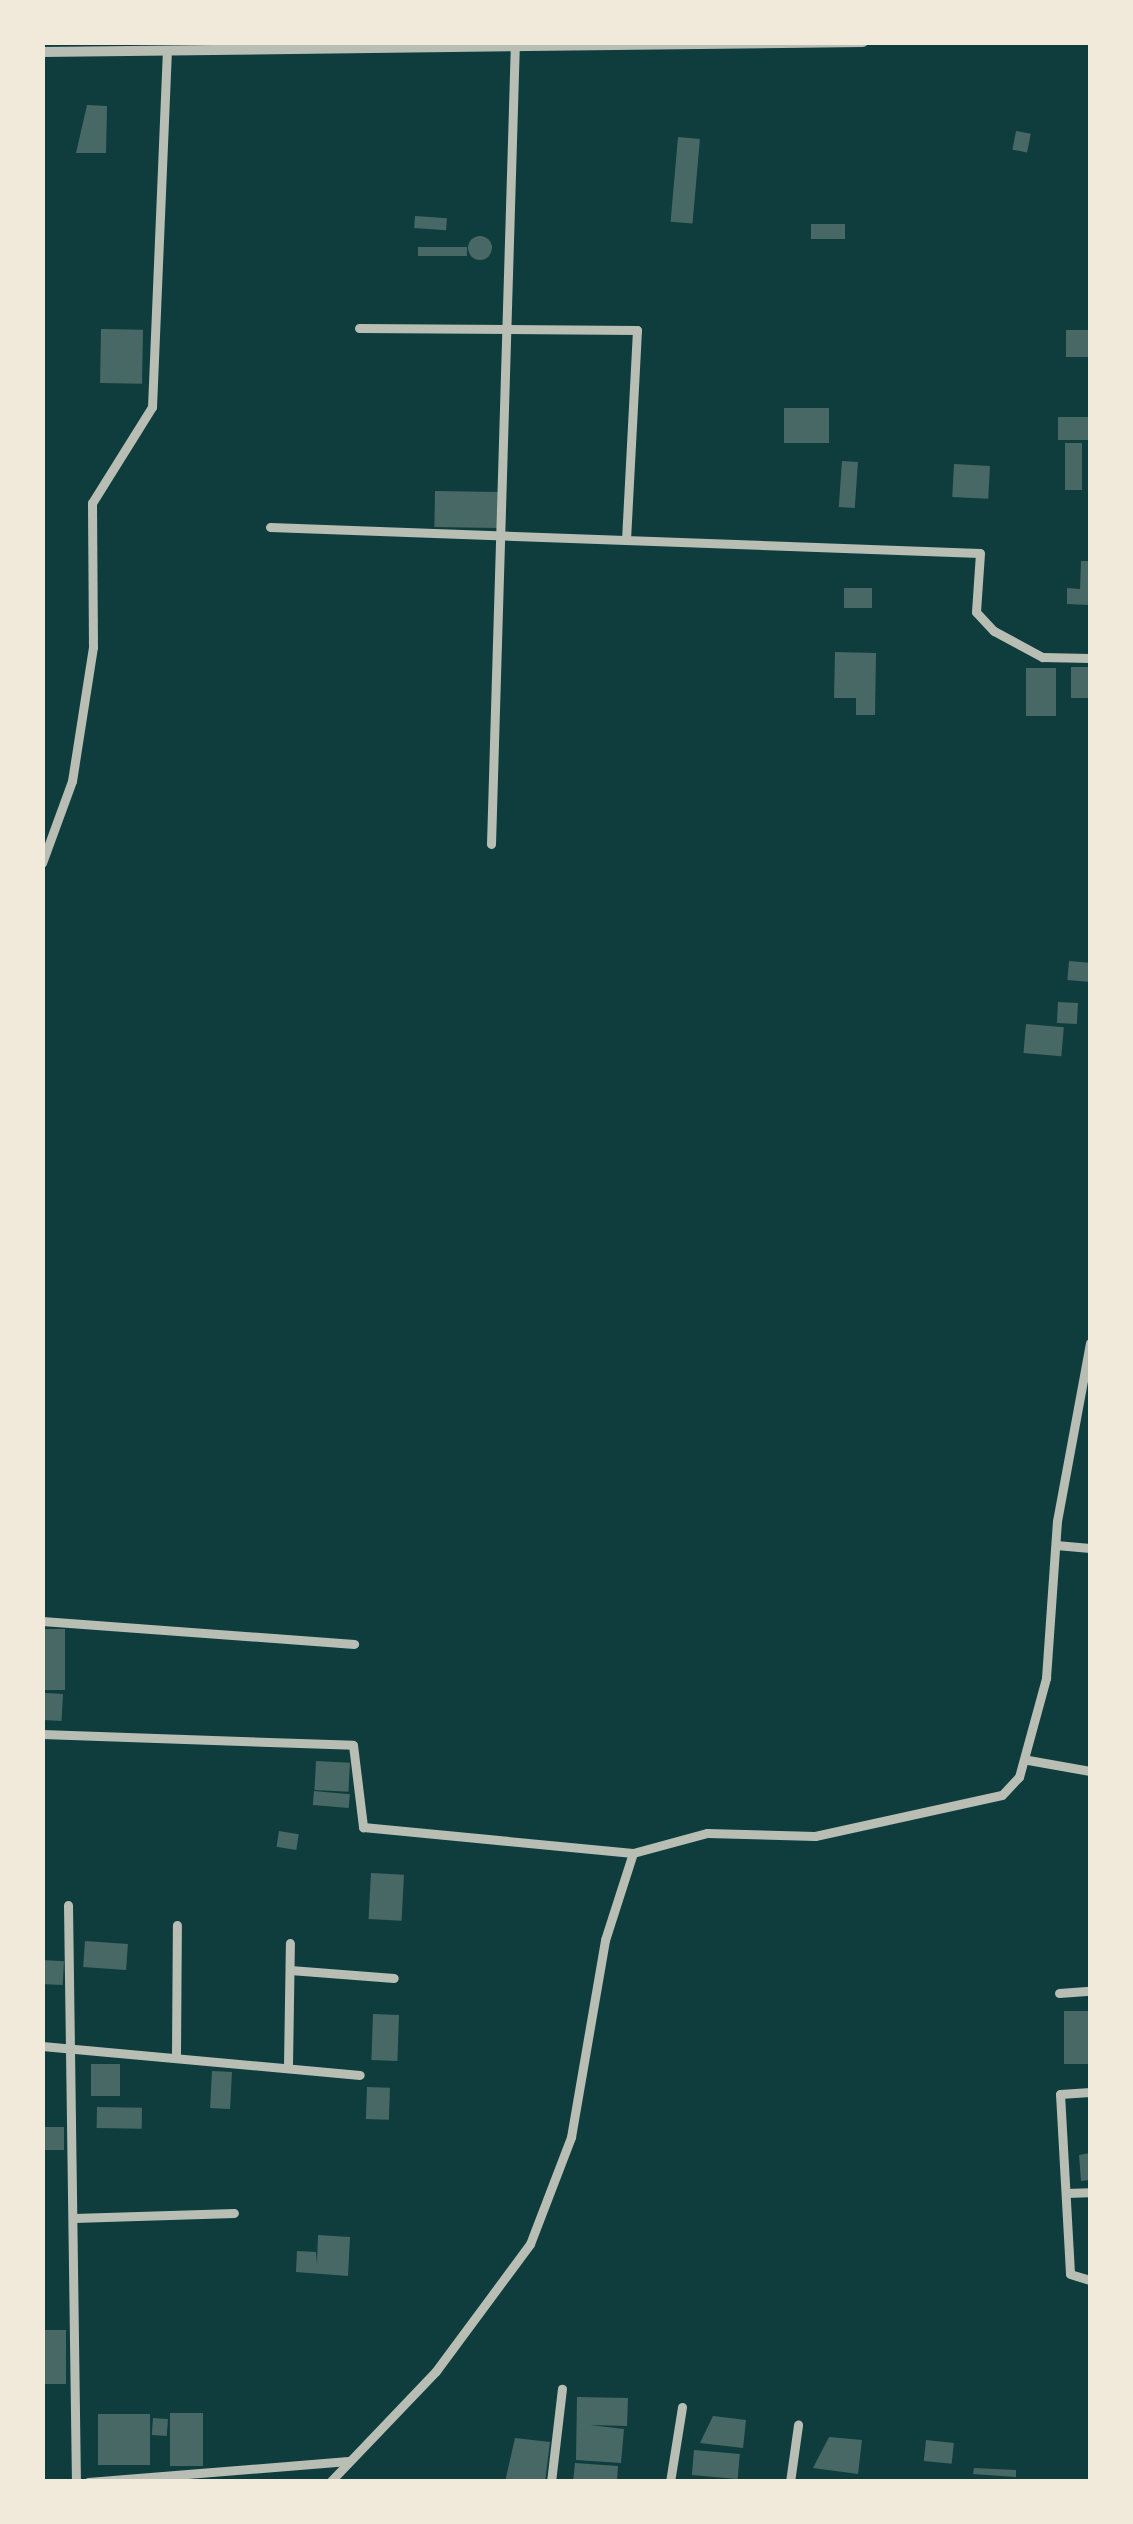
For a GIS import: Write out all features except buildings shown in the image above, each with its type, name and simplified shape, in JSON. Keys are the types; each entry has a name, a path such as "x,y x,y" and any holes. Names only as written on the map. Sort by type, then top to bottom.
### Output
{"street":[{"path":"42,52 863,42"},
{"path":"491,844 516,44"},
{"path":"42,863 72,781 93,647 92,503 152,407 167,50"},
{"path":"359,328 637,330 626,538"},
{"path":"270,527 498,532 980,553 976,612 994,632 1042,657 1090,658"},
{"path":"42,1734 353,1745 363,1827 633,1854 707,1833 815,1836 1002,1795 1028,1760 1046,1678 1056,1545 1090,1343"},
{"path":"1056,1545 1090,1548"},
{"path":"42,1622 354,1644"},
{"path":"1028,1760 1090,1770"},
{"path":"330,2482 436,2371 530,2244 570,2137 605,1940 633,1854"},
{"path":"68,1905 66,2048 74,2218 76,2482"},
{"path":"176,2054 177,1925"},
{"path":"288,2065 290,1943"},
{"path":"290,1970 394,1978"},
{"path":"1059,1993 1090,1991"},
{"path":"42,2046 176,2054 360,2075"},
{"path":"1090,2092 1060,2094 1070,2274 1090,2280"},
{"path":"1066,2193 1090,2192"},
{"path":"74,2218 234,2213"},
{"path":"551,2482 562,2389"},
{"path":"670,2482 682,2407"},
{"path":"790,2482 798,2425"},
{"path":"88,2482 348,2461"}]}
